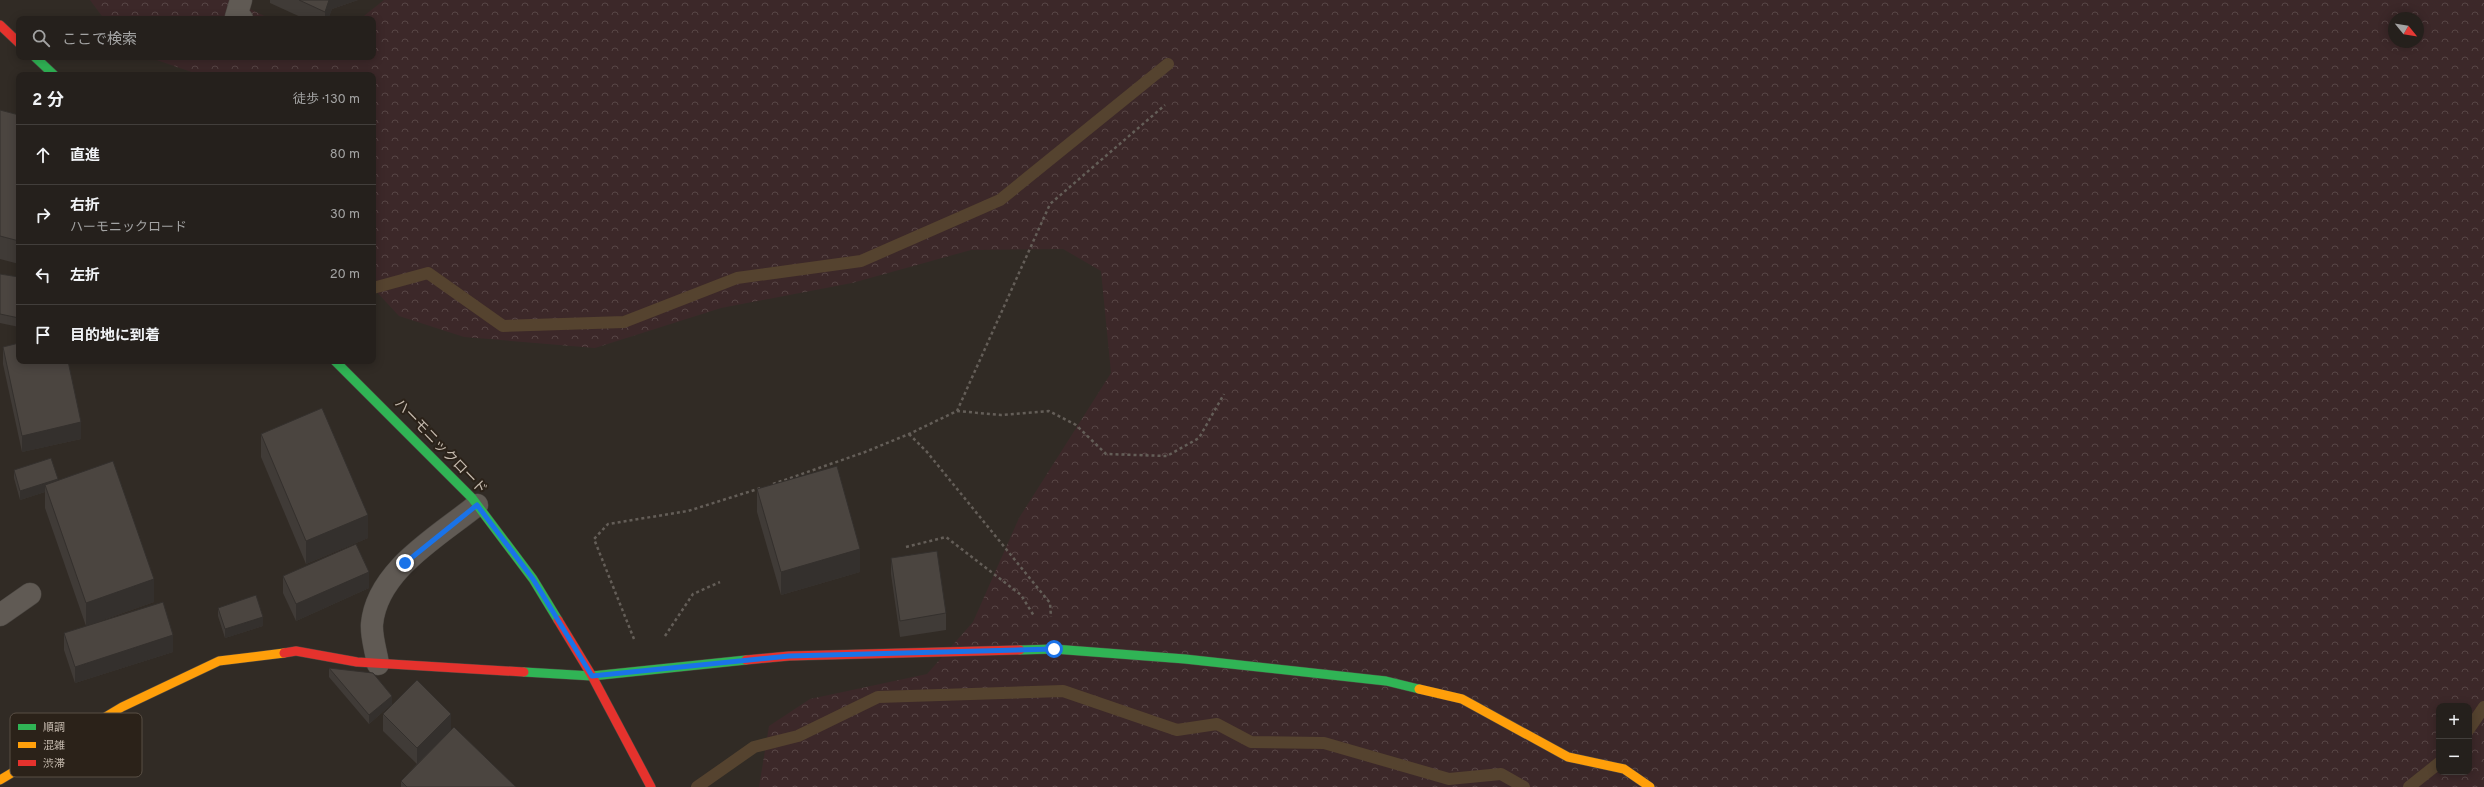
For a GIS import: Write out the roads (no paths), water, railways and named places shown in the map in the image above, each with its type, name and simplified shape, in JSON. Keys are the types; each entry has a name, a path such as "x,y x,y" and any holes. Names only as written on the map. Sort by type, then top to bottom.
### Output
{"street":[{"path":"0,25 16,40"},
{"path":"38,60 51,72"},
{"name":"ハーモニックロード","path":"338,364 477,505 533,579 592,676 651,787"},
{"path":"112,713 219,661 296,651 378,664 592,676 789,656 1054,649 1185,659 1386,681 1462,699 1568,757 1624,770 1650,787"},
{"path":"0,780 10,774"}],"lane":[{"path":"236,16 241,0"},
{"path":"378,664 372,624 381,593 405,563 477,505"},
{"path":"0,616 30,594"}],"waterway":[{"path":"376,287 428,273 503,326 624,322 737,278 861,261 1000,200 1168,64"},
{"path":"697,787 754,747 798,736 878,697 1063,691 1177,730 1217,724 1251,742 1324,743 1449,779 1501,774 1524,787"},
{"path":"2472,725 2484,707"},
{"path":"2409,787 2436,765"}]}
